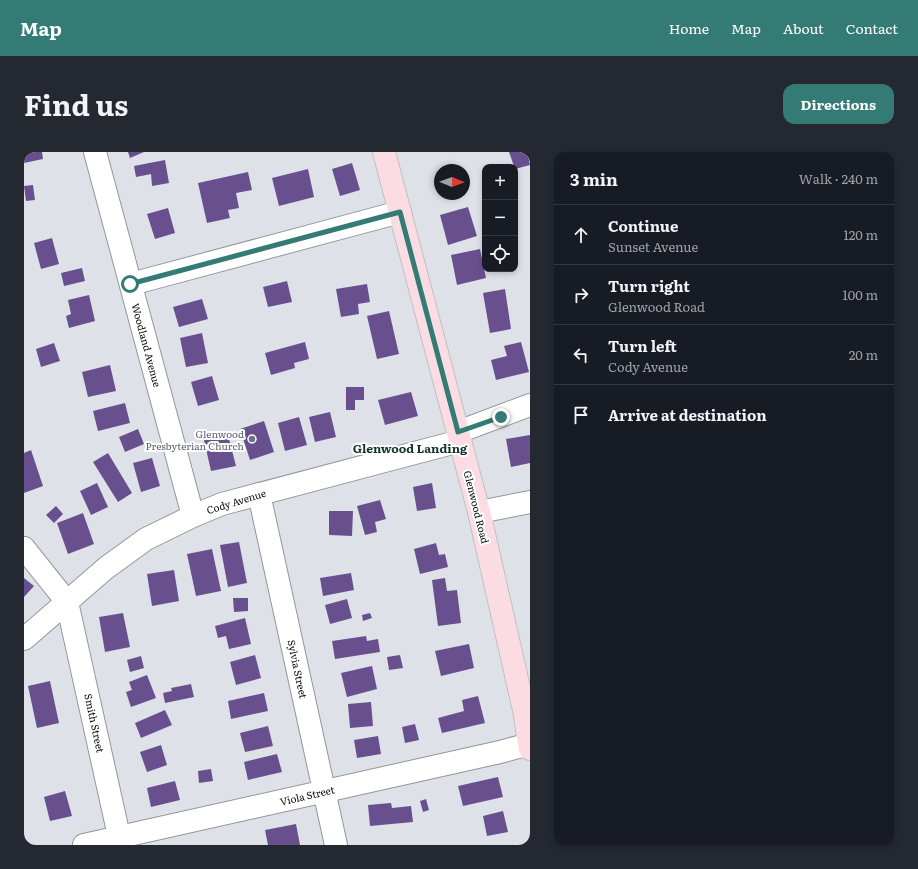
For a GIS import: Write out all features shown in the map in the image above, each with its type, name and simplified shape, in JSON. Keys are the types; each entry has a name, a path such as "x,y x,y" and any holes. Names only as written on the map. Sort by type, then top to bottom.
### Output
{"main road":[{"name":"Glenwood Road","path":"384,152 479,512 527,710 530,746"}],"street":[{"name":"Woodland Avenue","path":"95,152 193,516"},
{"path":"130,284 400,212"},
{"name":"Cody Avenue","path":"24,639 106,568 146,539 193,516 222,504 459,437 530,406"},
{"name":"Sylvia Street","path":"259,494 336,845"},
{"path":"479,512 530,502"},
{"path":"24,548 68,602"},
{"name":"Smith Street","path":"68,602 120,841"},
{"name":"Viola Street","path":"84,845 120,841 324,791 530,746"}],"building":[{"path":"24,152 42,152 43,159 24,163"},
{"path":"128,152 144,152 130,158"},
{"path":"509,152 527,152 530,165 518,168 518,164 513,164"},
{"path":"165,160 169,183 152,186 151,174 136,177 134,166"},
{"path":"352,163 360,190 340,196 332,169"},
{"path":"308,169 314,197 279,206 272,178"},
{"path":"248,172 252,190 236,193 239,208 228,210 230,218 207,223 198,183"},
{"path":"33,185 35,200 26,201 24,186"},
{"path":"468,207 477,236 448,245 440,215"},
{"path":"168,208 175,233 155,239 147,214"},
{"path":"52,238 59,264 41,269 34,243"},
{"path":"480,249 482,272 485,272 486,278 457,285 451,255"},
{"path":"82,268 85,281 64,286 61,273"},
{"path":"287,281 292,302 268,307 263,287"},
{"path":"367,284 370,302 358,304 359,314 341,317 336,289"},
{"path":"505,289 511,329 490,333 483,293"},
{"path":"89,295 95,321 69,328 66,316 71,314 68,300"},
{"path":"202,299 208,319 179,327 173,307"},
{"path":"389,311 399,354 377,359 367,316"},
{"path":"202,333 208,363 186,367 180,338"},
{"path":"305,342 309,359 294,363 295,368 271,375 265,353"},
{"path":"521,342 529,372 496,380 491,360 507,356 504,346"},
{"path":"54,343 60,361 41,367 36,349"},
{"path":"110,365 116,391 88,397 82,372"},
{"path":"212,376 219,400 198,406 191,382"},
{"path":"346,387 364,387 364,400 355,400 355,410 346,410"},
{"path":"411,392 418,416 385,425 378,400"},
{"path":"125,403 130,423 98,431 93,411"},
{"path":"330,412 336,437 315,442 309,417"},
{"path":"299,417 307,445 285,451 278,423"},
{"path":"264,421 274,452 250,460 240,429"},
{"path":"138,429 144,444 125,452 119,437"},
{"path":"228,435 236,466 211,471 204,440"},
{"path":"530,435 530,463 511,467 506,439"},
{"path":"31,450 43,486 24,493 24,453"},
{"path":"108,453 132,493 118,502 93,462"},
{"path":"152,458 160,486 141,492 133,463"},
{"path":"97,483 108,507 91,515 80,491"},
{"path":"432,483 436,508 417,511 413,487"},
{"path":"380,500 386,519 375,522 377,532 365,535 357,506"},
{"path":"56,506 63,514 54,523 46,515"},
{"path":"329,511 353,511 352,536 329,535"},
{"path":"83,513 94,544 68,554 57,523"},
{"path":"239,542 247,583 228,587 220,545"},
{"path":"436,543 439,555 445,554 448,567 420,574 414,549"},
{"path":"212,549 221,591 196,596 187,554"},
{"path":"174,570 179,601 152,606 147,574"},
{"path":"351,573 354,590 323,596 320,578"},
{"path":"24,578 34,586 24,597"},
{"path":"445,578 447,591 457,590 461,623 438,626 432,580"},
{"path":"233,598 248,598 248,611 234,612"},
{"path":"347,599 352,618 330,624 325,605"},
{"path":"123,613 130,647 105,652 99,617"},
{"path":"370,613 372,618 363,621 362,615"},
{"path":"245,618 251,644 229,649 226,636 218,638 215,626"},
{"path":"366,636 367,641 378,639 380,652 335,659 332,641"},
{"path":"469,644 474,668 441,676 435,651"},
{"path":"255,655 261,678 236,685 230,662"},
{"path":"400,655 403,668 389,670 387,657"},
{"path":"141,656 144,668 130,672 127,660"},
{"path":"372,666 377,689 347,697 341,673"},
{"path":"147,675 156,698 131,707 126,692 132,690 129,682"},
{"path":"50,681 59,723 37,728 28,686"},
{"path":"191,684 194,697 165,703 163,693 172,691 171,688"},
{"path":"264,693 268,711 231,719 228,701"},
{"path":"478,696 485,723 442,733 438,718 464,711 462,700"},
{"path":"371,702 373,726 350,728 348,704"},
{"path":"165,710 172,725 141,738 135,723"},
{"path":"415,724 419,740 405,743 402,727"},
{"path":"268,726 273,746 245,752 240,733"},
{"path":"378,736 381,754 357,758 354,740"},
{"path":"161,745 167,765 147,772 140,752"},
{"path":"277,754 282,772 248,780 244,762"},
{"path":"211,769 213,781 199,783 198,771"},
{"path":"498,777 503,797 463,806 458,786"},
{"path":"175,781 180,800 151,807 147,788"},
{"path":"65,791 72,816 50,821 44,797"},
{"path":"426,799 429,810 423,812 420,801"},
{"path":"391,803 392,808 411,806 413,822 370,826 368,805"},
{"path":"503,811 508,832 487,836 483,816"},
{"path":"296,824 300,845 268,845 265,830"}],"place":[{"name":"Glenwood Presbyterian Church","path":"252,439"}],"district":[{"name":"Glenwood Landing","path":"410,448"}],"route":[{"path":"130,284 400,212 458,432 501,417"}]}
